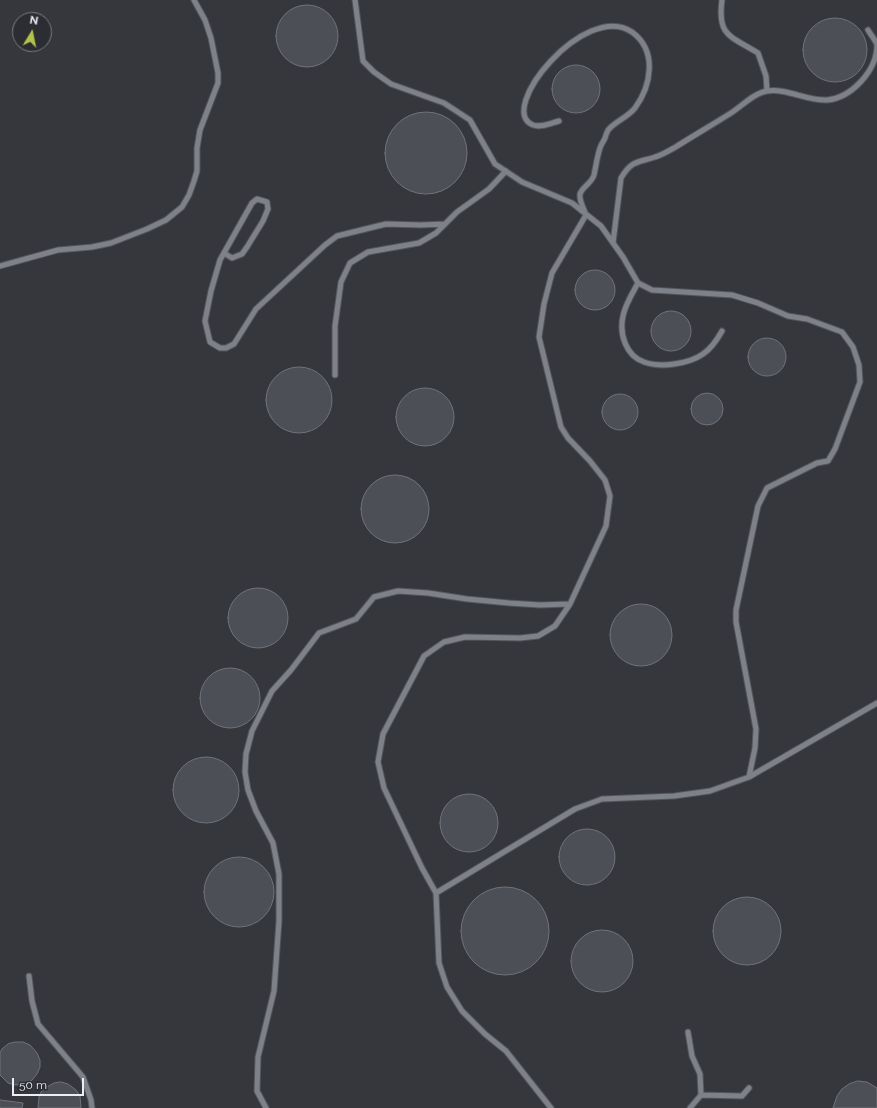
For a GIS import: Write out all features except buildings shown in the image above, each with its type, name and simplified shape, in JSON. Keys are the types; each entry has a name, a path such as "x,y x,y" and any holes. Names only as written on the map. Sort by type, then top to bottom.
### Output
{"lane":[{"path":"0,266 58,250 92,247 112,243 159,223 182,207 189,195 197,171 197,148 200,130 218,83 218,73 211,38 205,20 194,0"},
{"path":"356,0 363,61 374,72 391,84 444,103 470,120 495,164 522,182 572,203 601,226 623,257 638,283 652,290 732,295 758,303 788,316 807,320 842,332 854,347 859,365 860,382 835,449 828,460 817,463 766,488 758,506 736,610 736,622 756,729 755,748 749,777"},
{"path":"722,0 720,13 721,23 731,37 758,52 766,76 767,91"},
{"path":"559,121 534,126 528,122 524,112 524,105 530,89 542,71 562,49 580,36 606,27 614,26 626,29 638,37 647,50 649,57 649,78 646,88 635,108 629,115 608,130 600,147 594,176 580,194 580,200 586,215"},
{"path":"613,243 620,183 626,169 636,162 657,157 668,151 732,112 757,94 767,91 790,93 812,99 826,100 839,98 848,93 868,77 876,62 877,45 868,30"},
{"path":"335,375 335,326 341,282 350,263 368,252 419,243 436,233 457,212 489,189 506,171"},
{"path":"224,253 232,258 242,254 263,221 268,209 267,202 257,199 252,203 220,260 211,291 205,321 210,342 220,348 226,348 234,344 256,309 325,244 337,236 386,224 445,224"},
{"path":"551,1108 506,1051 485,1034 462,1011 447,987 439,963 436,893 422,868 384,788 378,762 383,734 424,656 444,642 466,638 520,638 538,636 556,626 570,604 606,526 610,496 605,480 590,461 568,438 561,427 539,337 544,304 552,273 586,215"},
{"path":"638,283 627,305 623,316 622,326 623,339 629,352 637,359 656,364 675,364 689,361 702,355 713,346 722,331"},
{"path":"266,1108 257,1091 258,1057 274,991 279,921 279,874 273,843 256,811 248,790 245,772 246,754 252,732 272,691 291,670 319,633 356,619 374,597 398,591 428,593 509,603 540,605 570,604"},
{"path":"436,893 575,809 602,799 674,796 710,791 749,777 877,703"},
{"path":"29,976 32,1001 38,1024 82,1077 91,1100 92,1108"},
{"path":"688,1032 692,1056 700,1074 701,1095 690,1108"},
{"path":"701,1095 742,1096 749,1088"}]}
